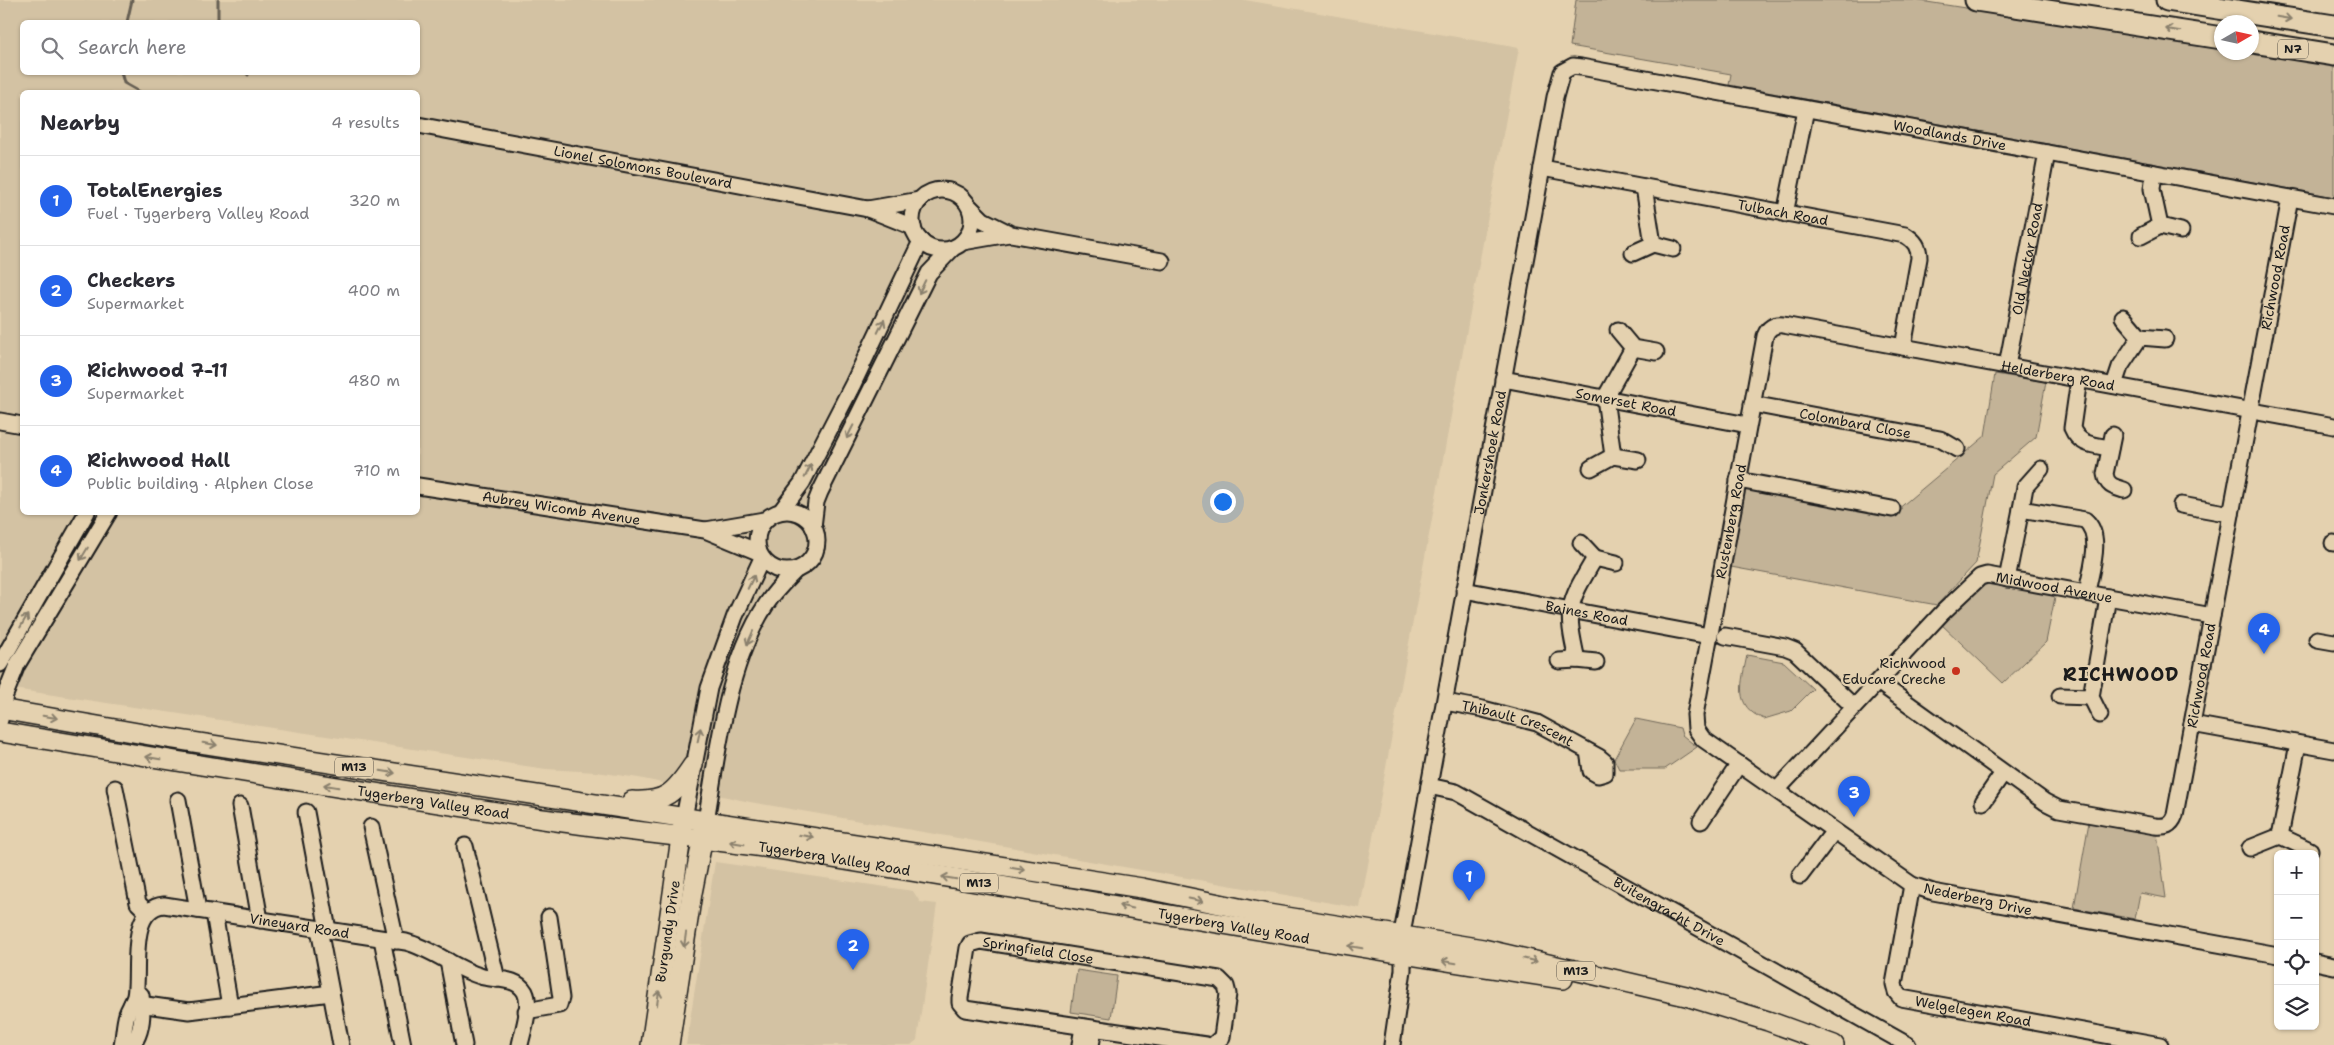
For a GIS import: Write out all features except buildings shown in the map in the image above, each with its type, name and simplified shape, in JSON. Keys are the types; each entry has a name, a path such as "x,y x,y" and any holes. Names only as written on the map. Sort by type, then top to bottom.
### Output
{"highway":[{"path":"1976,0 2214,37"},
{"name":"N7","path":"2167,0 2334,26"},
{"name":"N7","path":"2259,43 2334,55"}],"main road":[{"name":"Tygerberg Valley Road","path":"1,713 556,799 683,827 1142,888 1268,914 1483,949 1668,992 1768,1021 1834,1045"},
{"name":"Tygerberg Valley Road","path":"0,732 552,820 683,827"},
{"path":"556,799 570,795 587,795 633,802 649,802 664,798 674,791 693,764"},
{"name":"Burgundy Drive","path":"651,1045 683,827"},
{"name":"Tygerberg Valley Road","path":"704,830 1404,954 1595,984 1668,992"},
{"name":"Burgundy Drive","path":"669,1045 704,830"}],"street":[{"name":"Woodlands Drive","path":"1566,69 1573,66 1581,67 2334,206"},
{"name":"Jonkershoek Road","path":"1402,935 1559,78 1566,69"},
{"path":"1785,214 1806,109"},
{"name":"Lionel Solomons Boulevard","path":"420,125 868,208 913,226"},
{"name":"Old Nectar Road","path":"2007,366 2047,153"},
{"name":"Tulbach Road","path":"1542,168 1905,235 1914,241 1919,250 1919,258 1903,346"},
{"path":"2154,173 2152,189 2160,226"},
{"path":"1644,187 1653,244"},
{"path":"1011,234 935,250 921,241 913,226 915,208 920,200 934,191 951,191 958,195 983,220 1011,234 1162,261"},
{"name":"Richwood Road","path":"1878,682 2003,773 2045,802 2059,809 2164,826 2171,823 2175,816 2290,198"},
{"name":"Lionel Solomons Boulevard","path":"868,208 920,200"},
{"path":"813,527 816,502 820,492 929,273 970,232 972,224 970,207"},
{"path":"2141,236 2160,226 2181,231"},
{"path":"683,827 693,764 709,688 721,650 760,555 757,538 764,520 781,511 802,483 853,384 921,241"},
{"path":"1634,254 1653,244 1673,249"},
{"path":"2123,317 2140,337 2165,339"},
{"name":"Helderberg Road","path":"1783,325 2334,426"},
{"name":"Rustenberg Road","path":"1696,729 1695,715 1765,336 1772,327 1783,325"},
{"path":"1618,330 1634,348 1656,352"},
{"path":"2114,385 2120,367 2140,337"},
{"path":"1613,456 1606,398 1634,348"},
{"path":"2079,379 2072,428 2074,434 2085,443 2111,441 2106,480 2113,487 2124,490"},
{"name":"Somerset Road","path":"1503,380 1748,425"},
{"name":"Colombard Close","path":"1752,404 1940,439 1957,449"},
{"path":"0,421 20,425"},
{"path":"1592,468 1613,456 1638,460"},
{"path":"2007,579 2024,487 2041,469"},
{"path":"1738,480 1892,509"},
{"name":"Aubrey Wicomb Avenue","path":"420,486 705,530 760,555"},
{"path":"2181,505 2231,514"},
{"path":"2021,509 2085,520 2090,524 2094,532 2094,548 2087,593"},
{"path":"704,830 726,703 736,674 761,613 773,595 796,570 805,565 814,552 816,537 813,527 807,519 799,513 781,511"},
{"path":"0,664 85,515"},
{"path":"1,713 5,695 17,665 107,515"},
{"name":"Aubrey Wicomb Avenue","path":"705,530 764,520"},
{"path":"1581,543 1594,558 1616,563"},
{"path":"760,555 776,569 796,570"},
{"path":"1577,660 1570,627 1570,610 1574,594 1594,558"},
{"name":"Midwood Avenue","path":"1776,790 1974,581 1987,575 2212,616"},
{"name":"Baines Road","path":"1464,590 1709,636"},
{"path":"2100,715 2091,697 2108,597"},
{"path":"1725,636 1785,647 1794,651 1854,707"},
{"path":"2317,639 2334,642"},
{"path":"1559,661 1596,662"},
{"path":"2060,696 2091,697"},
{"name":"Thibault Crescent","path":"1445,702 1537,722 1588,751"},
{"path":"2192,724 2334,750"},
{"name":"Nederberg Drive","path":"1696,729 1703,738 1912,885 1934,892 2274,954"},
{"path":"2280,836 2298,744"},
{"path":"1701,821 1739,764"},
{"path":"1982,802 2003,773"},
{"name":"Buitengracht Drive","path":"1429,786 1456,792 1908,1045"},
{"path":"115,788 138,903 148,912 142,920 136,957 138,1037 132,1045"},
{"path":"178,800 198,910"},
{"path":"240,806 260,920"},
{"path":"306,812 331,993 341,1045"},
{"path":"371,828 403,1045"},
{"path":"1800,876 1834,831"},
{"path":"2250,848 2280,836 2310,850"},
{"path":"465,846 497,979"},
{"name":"Welgelegen Road","path":"1912,885 1894,984 1896,992 1901,998 2160,1045"},
{"name":"Vineyard Road","path":"148,912 155,907 164,905 416,945 473,974 511,981 522,988 528,1000 520,1045"},
{"path":"214,913 230,1006"},
{"path":"526,1011 554,1008 559,1005 561,998 548,917"},
{"path":"1392,1045 1403,970 1402,935"},
{"name":"Springfield Close","path":"1206,1045 965,1009 960,1003 960,998 966,954 970,944 981,942 1219,979 1226,986 1228,994 1222,1037 1213,1045"},
{"path":"448,961 464,1045"},
{"path":"2319,963 2334,966"},
{"path":"137,1004 189,1011 331,993"},
{"path":"122,1045 127,1015 137,1004"},
{"path":"1080,1045 1089,1028"},
{"path":"1089,1028 1091,1045"}],"shaded area":[{"path":"0,0 1245,0 1519,48 1360,908 750,802 639,778 596,772 546,769 0,687"},
{"path":"1576,0 1914,0 2214,47 2214,60 2259,60 2259,53 2334,65 2334,197 1729,85 1731,74 1570,46"},
{"path":"1995,374 2046,382 2036,437 1993,474 1976,563 1937,605 1731,567 1733,559 1730,556 1741,495 1750,488 1891,515 1985,436"},
{"path":"1983,580 2056,592 2046,642 2003,683 1940,623"},
{"path":"1747,655 1784,662 1813,689 1791,711 1764,719 1754,714 1743,700 1742,692"},
{"path":"1636,719 1680,728 1682,735 1697,747 1665,769 1619,769 1614,759"},
{"path":"2089,822 2157,833 2166,898 2140,893 2135,919 2074,908"},
{"path":"715,862 913,891 920,902 937,904 917,1040 911,1045 686,1045"},
{"path":"1077,970 1117,976 1111,1018 1071,1012"}],"waterway":[{"path":"127,20 132,0"},
{"path":"218,0 218,20"},
{"path":"122,75 124,83 136,90"}],"place":[{"name":"Richwood Hall","path":"2264,654"},
{"name":"Richwood Educare Creche","path":"1956,671"},
{"name":"Richwood 7-11","path":"1854,817"},
{"name":"TotalEnergies","path":"1469,901"},
{"name":"Checkers","path":"853,970"}],"district":[{"name":"RICHWOOD","path":"2121,674"}]}
